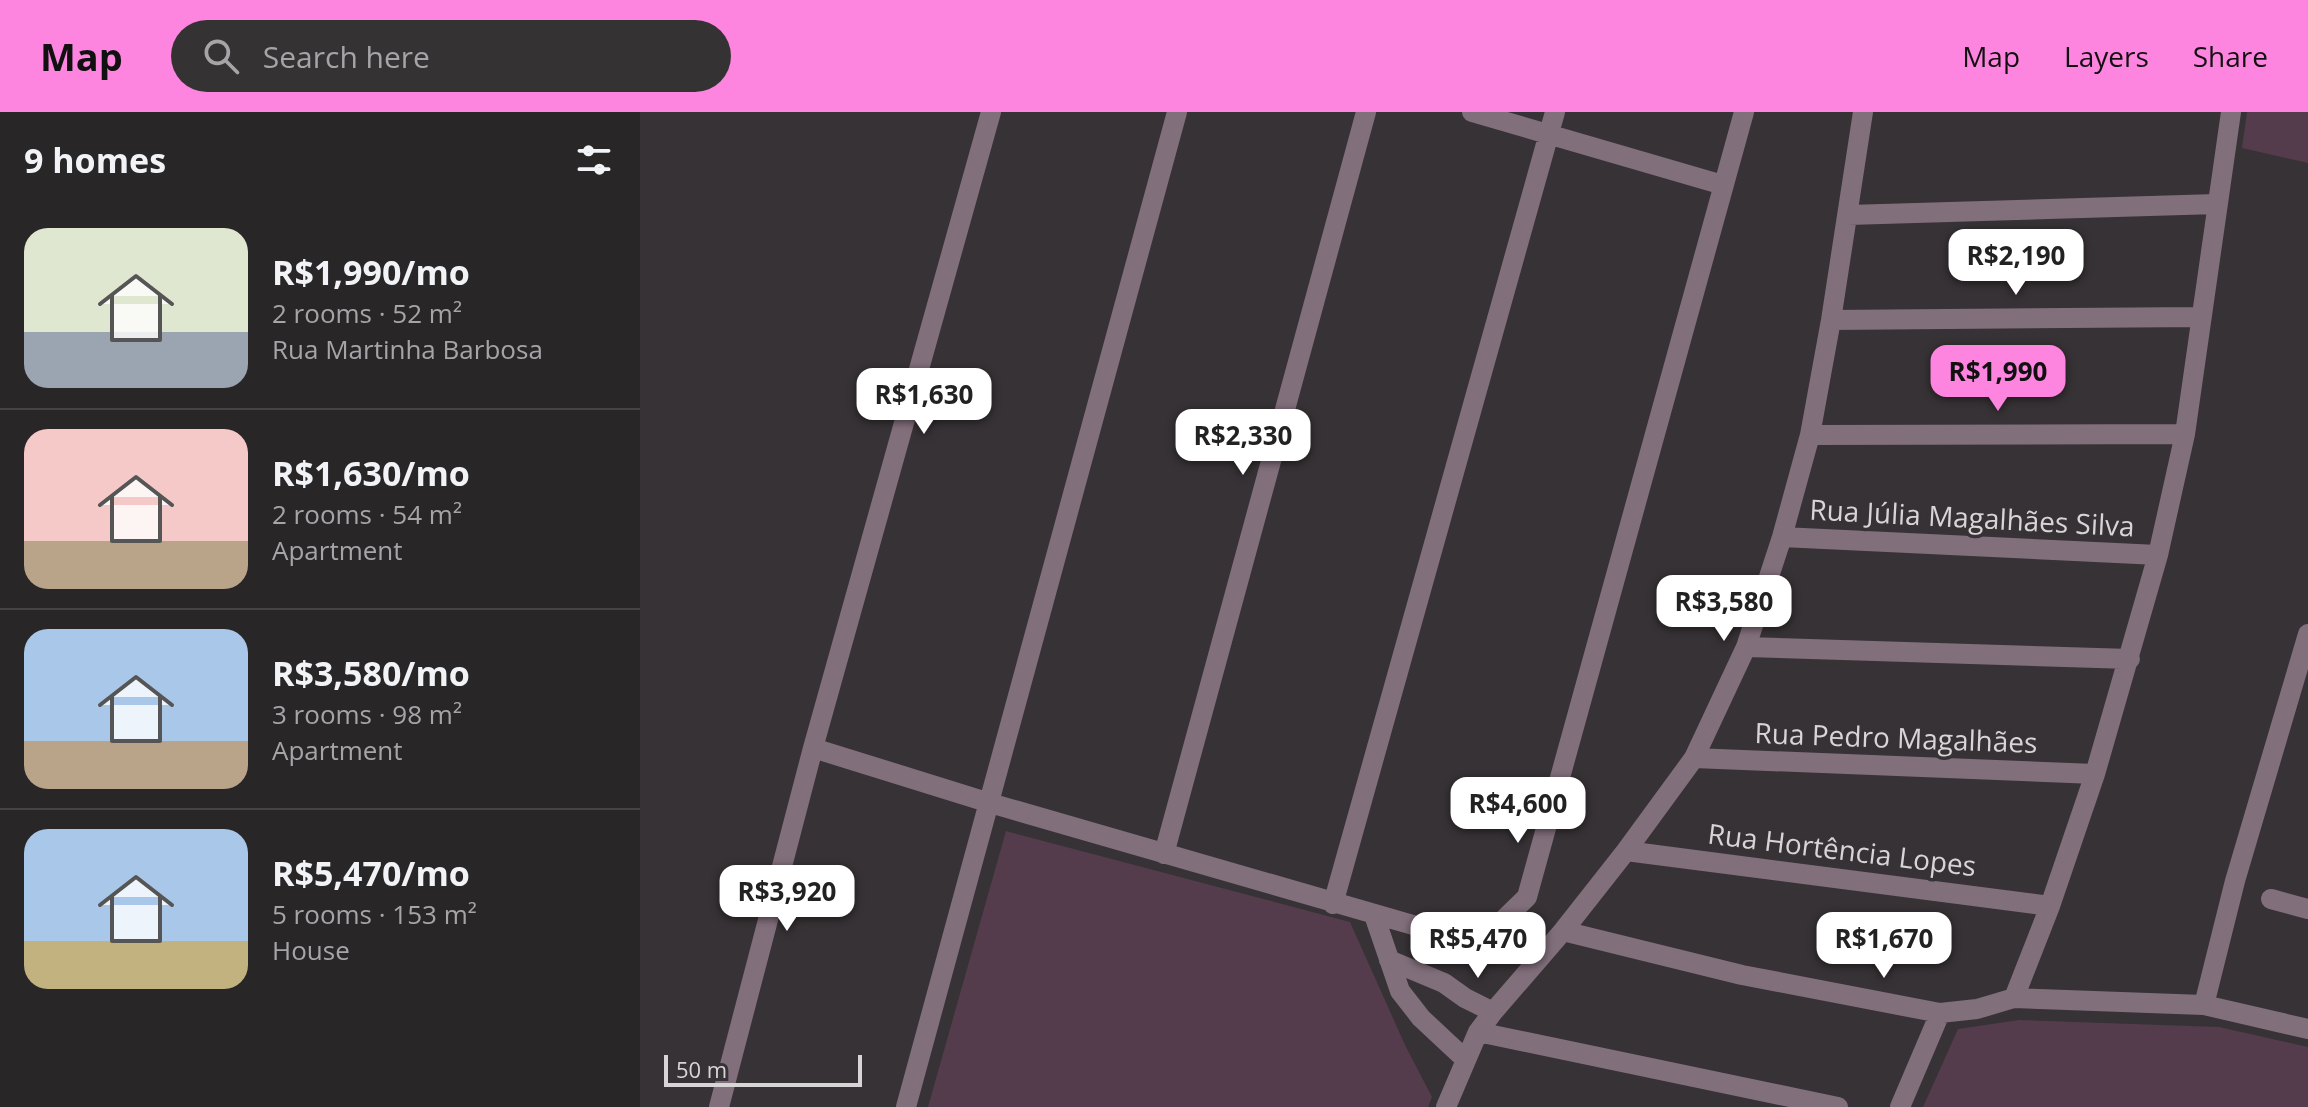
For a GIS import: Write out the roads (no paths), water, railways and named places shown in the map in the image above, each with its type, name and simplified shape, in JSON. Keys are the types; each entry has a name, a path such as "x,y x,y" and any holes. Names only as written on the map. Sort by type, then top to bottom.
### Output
{"street":[{"path":"719,1107 813,748 991,112"},
{"path":"906,1107 1177,112"},
{"path":"1164,854 1366,112"},
{"path":"1472,112 1723,185"},
{"path":"1333,904 1555,112"},
{"path":"813,748 1333,904 1458,938 1489,934 1527,897 1744,112"},
{"path":"1446,1107 1478,1032 1563,931 1694,758 1746,647 1782,537 1810,435 1863,112"},
{"path":"2014,998 2050,906 2095,774 2158,555 2185,434 2231,112"},
{"path":"1848,215 2217,204"},
{"path":"1831,320 2201,317"},
{"path":"1810,435 2185,434"},
{"name":"Rua Júlia Magalhães Silva","path":"1782,537 2158,555"},
{"path":"2204,1005 2235,881 2308,634"},
{"path":"1746,647 2130,659"},
{"name":"Rua Pedro Magalhães","path":"1694,758 2095,774"},
{"name":"Rua Hortência Lopes","path":"1626,851 2050,906"},
{"path":"2271,899 2308,909"},
{"path":"1374,915 1400,991 1421,1018 1466,1060"},
{"path":"1563,931 1742,975 1940,1013 1977,1009 2014,998 2204,1005 2308,1029"},
{"path":"1389,960 1444,983 1493,1012"},
{"path":"1900,1107 1940,1013"},
{"path":"1478,1032 1838,1107"}]}
